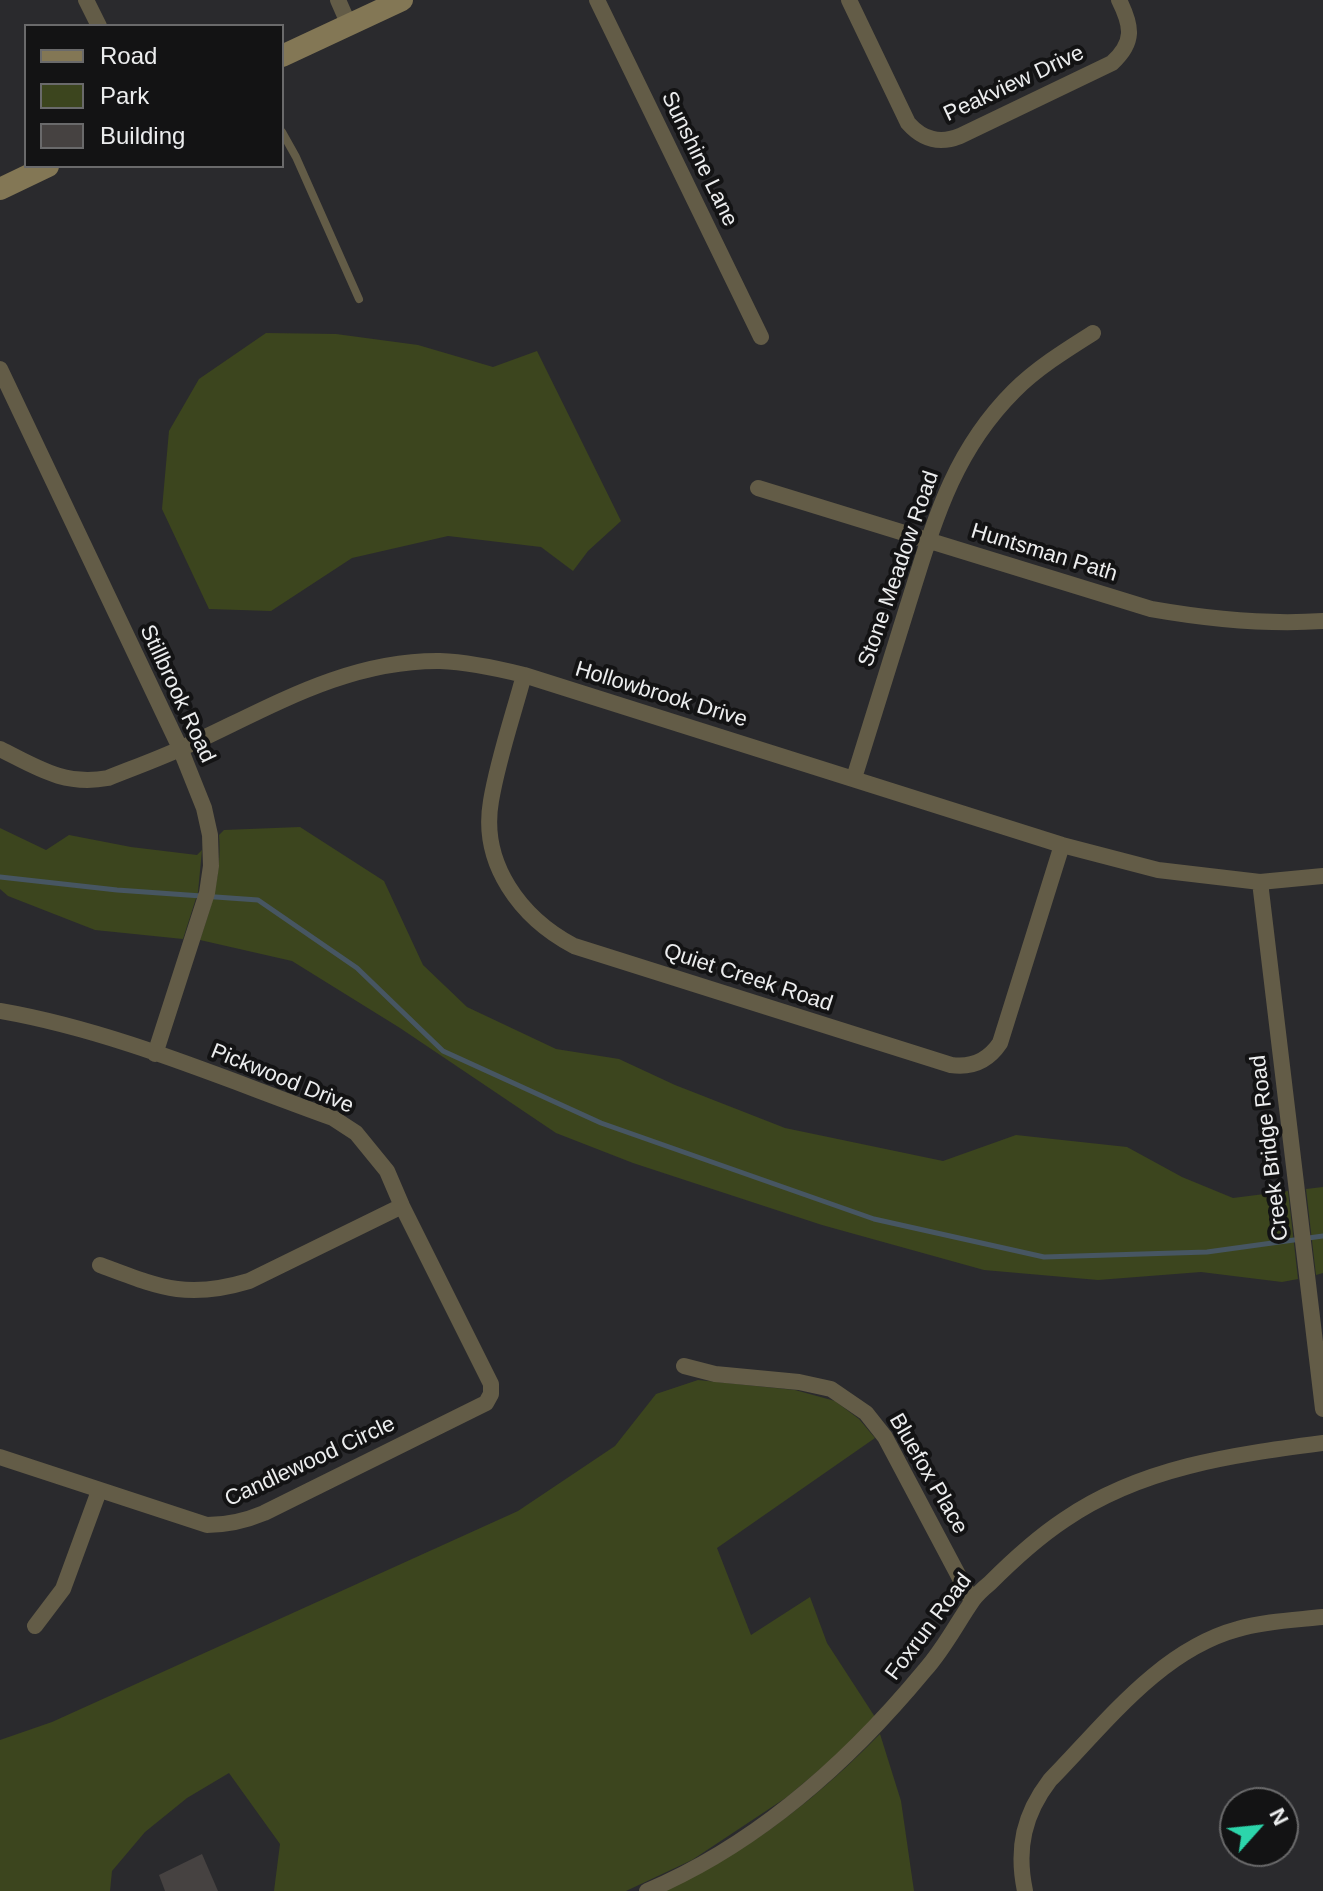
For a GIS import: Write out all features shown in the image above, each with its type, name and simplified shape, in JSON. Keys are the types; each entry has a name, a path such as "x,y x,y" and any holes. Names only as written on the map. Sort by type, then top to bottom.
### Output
{"street":[{"path":"86,0 98,24"},
{"path":"338,0 349,25"},
{"path":"284,55 402,0"},
{"name":"Sunshine Lane","path":"597,0 761,337"},
{"name":"Peakview Drive","path":"849,0 908,123 915,131 937,141 960,136 1112,63 1122,54 1129,36 1126,15 1119,0"},
{"path":"0,189 44,168"},
{"name":"Stone Meadow Road","path":"854,778 928,539 956,468 977,435 1014,391 1058,355 1093,333"},
{"name":"Stillbrook Road","path":"0,369 180,748 204,808 210,835 211,866 207,893 155,1054"},
{"name":"Huntsman Path","path":"758,488 1151,609 1200,618 1249,622 1323,621"},
{"name":"Hollowbrook Drive","path":"0,749 57,777 77,780 108,778 318,683 377,667 438,661 474,663 524,675 1062,845 1158,870 1260,882 1323,876"},
{"name":"Quiet Creek Road","path":"524,675 490,802 489,826 500,872 526,912 553,935 574,946 936,1061 962,1067 977,1064 997,1047 1062,845"},
{"name":"Creek Bridge Road","path":"1260,882 1323,1409"},
{"name":"Pickwood Drive","path":"0,1011 81,1030 155,1054 333,1118 349,1128 387,1171 491,1384 491,1394"},
{"path":"100,1265 156,1286 176,1290 222,1289 249,1281 402,1206"},
{"name":"Bluefox Place","path":"684,1366 715,1374 799,1382 831,1389 866,1413 885,1437 972,1601"},
{"name":"Candlewood Circle","path":"0,1457 207,1525 226,1525 245,1521 486,1403 491,1394"},
{"name":"Foxrun Road","path":"647,1891 727,1849 792,1803 843,1761 890,1713 932,1662 972,1601 1014,1559 1064,1520 1129,1485 1198,1462 1323,1443"},
{"path":"35,1626 63,1589 99,1491"},
{"path":"1025,1891 1020,1850 1023,1831 1038,1795 1157,1672 1203,1642 1238,1629 1323,1617"}],"lane":[{"path":"284,136 359,299"}],"green space":[{"path":"266,333 336,334 418,345 493,367 537,351 621,521 588,551 573,571 541,547 448,536 352,558 271,611 209,609 162,509 169,431 199,379"},
{"path":"300,827 384,881 423,965 467,1007 556,1049 619,1059 675,1085 785,1128 943,1161 1016,1135 1127,1147 1182,1177 1233,1198 1288,1191 1298,1279 1282,1282 1201,1272 1098,1280 984,1270 822,1225 633,1163 556,1133 400,1028 292,961 200,940 217,876 219,835 224,830"},
{"path":"0,828 46,850 69,835 197,855 202,850 198,892 183,939 95,930 8,896 0,889"},
{"path":"1323,1187 1323,1273 1316,1275 1306,1189"},
{"path":"698,1380 795,1390 835,1401 859,1419 875,1438 717,1548 751,1635 810,1597 827,1643 875,1717 837,1755 787,1797 692,1860 626,1891 274,1891 280,1844 229,1773 187,1798 145,1832 112,1871 110,1891 0,1891 0,1740 52,1722 518,1511 615,1446 656,1394"},
{"path":"880,1734 901,1801 914,1891 665,1891 723,1860 771,1829 828,1784"}],"building":[{"path":"202,1854 218,1891 165,1891 159,1875"}],"waterway":[{"path":"0,877 117,890 258,900 357,968 443,1051 601,1123 874,1219 1044,1257 1207,1252 1323,1236"}]}
